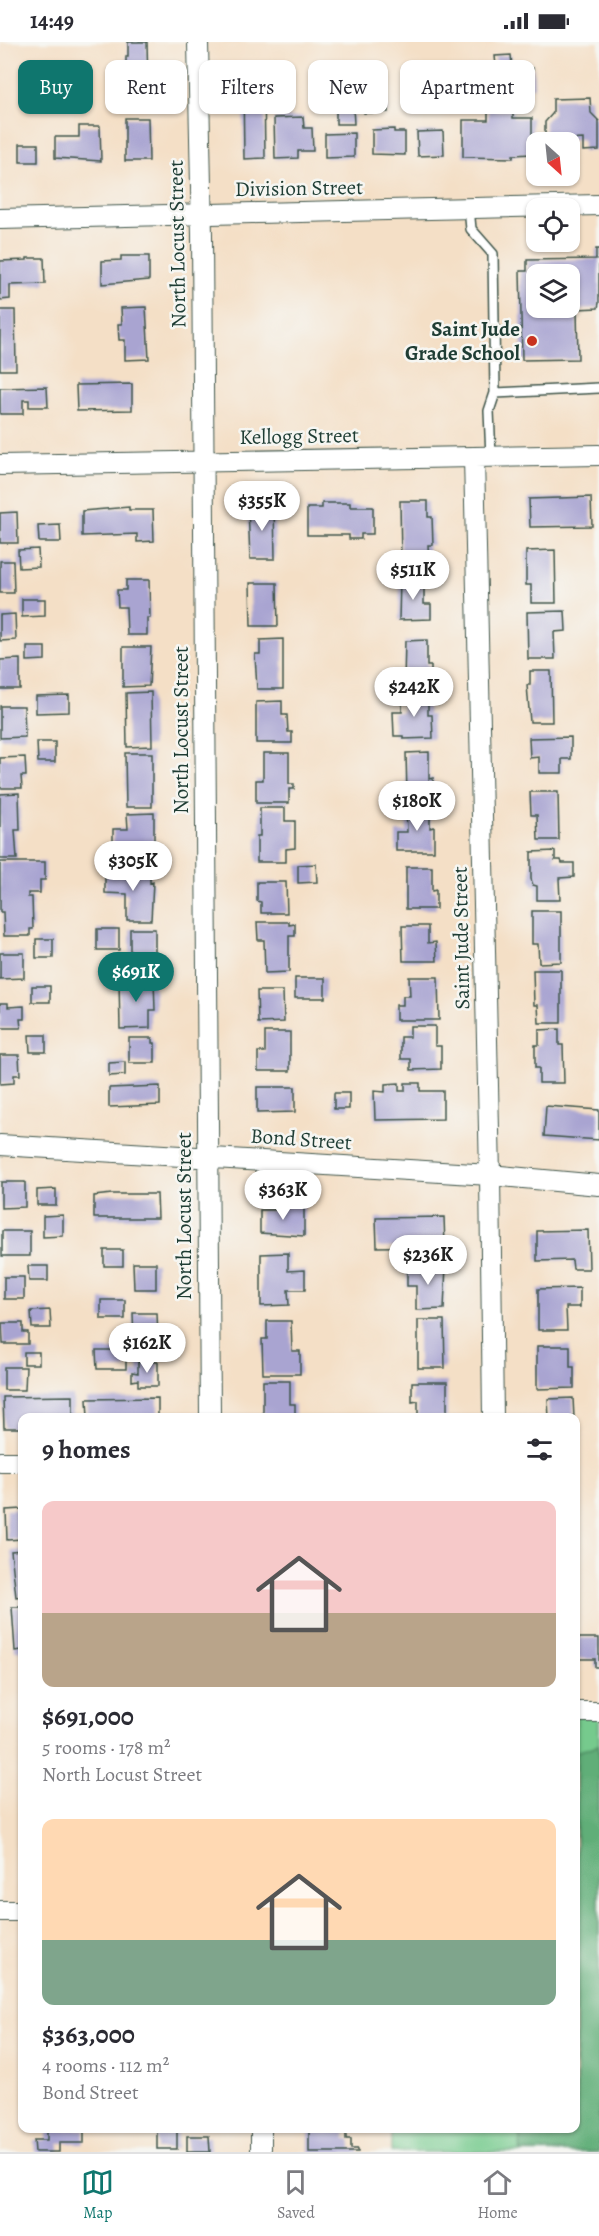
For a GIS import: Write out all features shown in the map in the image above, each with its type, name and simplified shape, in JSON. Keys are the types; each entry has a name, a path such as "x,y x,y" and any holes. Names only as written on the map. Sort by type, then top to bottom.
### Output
{"street":[{"name":"North Locust Street","path":"198,42 210,1413"},
{"name":"Division Street","path":"0,219 599,205"},
{"name":"Kellogg Street","path":"0,465 599,454"},
{"name":"Saint Jude Street","path":"482,457 493,1413"},
{"name":"Bond Street","path":"0,1145 490,1175 599,1185"},
{"path":"0,1462 18,1462"},
{"path":"580,1712 599,1712"},
{"path":"0,1911 18,1911"},
{"path":"261,2133 261,2152"}],"lane":[{"path":"469,208 471,229 493,255 495,393 489,411 482,457"},
{"path":"495,393 599,388"}],"green space":[{"path":"599,1708 599,2152 391,2152 391,2133 580,2133 580,1709"},
{"path":"599,1745 599,2152 521,2152 519,2133 580,2133 580,1751"}],"building":[{"path":"128,42 147,42 147,60 126,60"},
{"path":"511,55 511,60 495,60 495,56"},
{"path":"590,98 591,113 599,121 599,150 583,151 583,139 580,139 580,132 545,132 545,122 553,113 553,99"},
{"path":"243,114 264,114 265,158 244,159"},
{"path":"336,114 353,114 354,124 336,124"},
{"path":"488,114 513,114 513,118 532,118 532,132 526,132 526,154 513,155 513,158 463,157 463,120 488,120"},
{"path":"303,117 304,128 312,128 313,151 298,151 298,158 275,159 274,118"},
{"path":"125,118 148,118 149,161 125,161"},
{"path":"79,126 100,126 101,161 55,158 55,137 79,137"},
{"path":"394,129 394,132 405,132 405,155 372,154 372,130"},
{"path":"443,131 444,155 418,156 417,132"},
{"path":"354,133 354,157 325,158 325,134"},
{"path":"20,144 38,144 38,162 20,162"},
{"path":"596,249 599,249 598,308 580,309 580,264 527,264 527,260 596,259"},
{"path":"121,256 149,256 149,280 102,284 102,261 121,260"},
{"path":"27,258 44,258 45,284 10,285 10,299 0,300 0,261 27,260"},
{"path":"520,271 526,271 526,318 577,318 578,359 522,360"},
{"path":"146,307 149,359 125,360 125,340 119,340 118,324 122,324 121,308"},
{"path":"0,310 15,310 16,370 0,370"},
{"path":"132,384 132,410 77,411 76,385"},
{"path":"47,387 48,407 29,407 29,400 23,400 23,414 0,414 0,388"},
{"path":"591,497 592,526 530,527 529,499"},
{"path":"400,501 428,501 428,517 432,517 433,545 428,545 429,561 401,561"},
{"path":"322,503 350,503 350,507 373,507 373,534 361,534 361,539 349,539 349,535 307,535 307,508 322,508"},
{"path":"274,505 275,559 250,559 248,506"},
{"path":"129,507 129,510 153,510 154,541 137,542 137,534 82,536 82,511"},
{"path":"17,512 18,543 0,543 0,513"},
{"path":"60,525 61,542 39,542 38,526"},
{"path":"38,549 39,567 19,568 18,550"},
{"path":"555,550 556,603 531,603 531,585 526,585 526,551"},
{"path":"0,561 13,561 14,593 0,593"},
{"path":"424,579 424,604 431,604 431,619 399,620 400,580"},
{"path":"126,580 149,580 150,618 147,618 147,635 127,635 126,607 118,607 117,590 126,590"},
{"path":"250,583 277,583 278,626 251,626"},
{"path":"22,599 45,599 45,616 22,617"},
{"path":"565,611 566,631 554,632 555,659 528,659 527,612"},
{"path":"15,614 16,640 0,641 0,615"},
{"path":"283,639 283,689 257,689 255,654 260,654 260,640"},
{"path":"427,640 427,666 431,666 431,680 404,681 405,641"},
{"path":"27,647 45,647 45,660 27,661"},
{"path":"123,647 151,647 149,686 123,687"},
{"path":"20,659 20,689 0,689 0,660"},
{"path":"530,671 551,671 552,722 530,722 527,685 530,685"},
{"path":"151,692 152,746 127,747 126,693"},
{"path":"428,694 428,715 432,715 433,738 403,739 403,736 394,736 393,712 402,712 402,695"},
{"path":"69,695 69,712 36,713 36,696"},
{"path":"282,701 282,715 287,715 288,732 292,732 292,743 256,743 256,702"},
{"path":"0,706 24,706 25,737 0,738"},
{"path":"571,737 571,759 562,759 562,773 539,773 539,757 530,758 529,738"},
{"path":"37,742 55,742 55,762 38,762"},
{"path":"429,752 429,779 433,778 433,795 407,795 406,753"},
{"path":"125,753 152,753 152,807 126,807"},
{"path":"263,753 289,753 289,784 294,784 294,789 289,789 289,803 256,803 256,780 263,780"},
{"path":"25,757 26,776 21,776 22,788 0,788 0,758"},
{"path":"530,792 558,792 559,840 538,840 537,815 531,815"},
{"path":"19,793 20,830 15,830 17,859 0,859 0,794"},
{"path":"260,808 285,808 285,821 295,821 295,848 286,849 286,862 257,862"},
{"path":"406,809 430,809 430,828 434,827 434,851 396,851 396,832 407,832"},
{"path":"154,813 154,862 128,862 128,852 113,852 113,829 128,829 127,814"},
{"path":"555,851 555,860 561,860 562,863 574,863 574,877 559,878 560,900 537,900 537,886 533,885 531,879 531,852"},
{"path":"0,862 45,862 45,880 40,880 40,893 28,893 28,897 32,897 33,929 30,929 30,936 4,936 3,912 0,912"},
{"path":"316,864 317,882 298,883 298,865"},
{"path":"406,867 432,867 432,891 436,890 436,909 406,909"},
{"path":"150,870 150,883 153,882 151,920 127,920 127,894 105,893 105,874"},
{"path":"257,882 286,882 287,913 261,913 261,902 257,901"},
{"path":"532,911 561,911 561,962 539,963 538,944 532,944"},
{"path":"257,922 295,924 295,936 289,936 289,972 265,973 264,940 258,940"},
{"path":"402,926 428,926 428,943 436,942 437,961 403,961"},
{"path":"97,929 119,929 119,950 97,950"},
{"path":"130,929 155,929 155,971 130,972"},
{"path":"36,939 53,939 53,958 36,958"},
{"path":"0,953 24,953 24,978 0,979"},
{"path":"533,970 561,970 561,1023 539,1023 538,1005 534,1005"},
{"path":"409,977 438,977 439,1020 396,1020 396,1005 403,1005 403,996 410,996"},
{"path":"295,978 325,978 325,998 295,998"},
{"path":"119,980 154,980 155,1010 150,1010 150,1028 120,1029"},
{"path":"32,986 50,986 50,1002 32,1002"},
{"path":"257,991 283,991 284,1022 258,1023"},
{"path":"0,1003 8,1003 8,1007 24,1006 24,1019 20,1019 21,1028 0,1028"},
{"path":"410,1026 435,1026 435,1046 441,1046 441,1069 411,1070 411,1059 401,1059 401,1037 410,1037"},
{"path":"559,1029 559,1045 563,1045 564,1083 539,1083 539,1068 535,1068 535,1045 539,1045 539,1030"},
{"path":"265,1032 290,1032 290,1071 258,1071 258,1052 265,1052"},
{"path":"29,1035 46,1035 46,1052 30,1052"},
{"path":"129,1038 152,1038 152,1043 155,1043 155,1063 129,1063"},
{"path":"0,1055 19,1055 20,1075 14,1075 14,1083 0,1084"},
{"path":"125,1062 125,1075 109,1076 109,1063"},
{"path":"399,1083 399,1091 405,1091 405,1083 420,1083 420,1091 443,1091 443,1119 375,1120 374,1091 385,1092 385,1084"},
{"path":"160,1086 160,1105 109,1107 109,1088"},
{"path":"257,1087 295,1087 295,1112 257,1113"},
{"path":"334,1093 349,1093 349,1109 334,1109"},
{"path":"546,1106 599,1110 599,1140 544,1136"},
{"path":"1,1182 25,1182 25,1207 1,1208"},
{"path":"56,1189 56,1205 37,1205 37,1190"},
{"path":"157,1194 158,1218 94,1218 94,1196"},
{"path":"304,1206 304,1236 260,1233 260,1210"},
{"path":"63,1215 63,1236 43,1237 43,1216"},
{"path":"444,1217 445,1246 377,1247 376,1218"},
{"path":"588,1230 589,1269 573,1269 572,1260 537,1261 537,1231"},
{"path":"2,1231 30,1231 30,1256 2,1256"},
{"path":"104,1250 123,1250 123,1266 104,1266"},
{"path":"288,1253 288,1271 305,1270 305,1290 288,1290 289,1305 261,1306 261,1254"},
{"path":"133,1263 156,1263 156,1289 134,1289"},
{"path":"407,1265 446,1265 444,1309 416,1310 416,1286 407,1286"},
{"path":"28,1266 48,1266 48,1281 29,1281"},
{"path":"4,1277 24,1277 24,1299 4,1299"},
{"path":"580,1288 580,1307 566,1307 567,1330 538,1330 538,1289"},
{"path":"101,1300 125,1300 125,1319 101,1319"},
{"path":"50,1310 51,1328 32,1328 31,1311"},
{"path":"133,1313 157,1313 158,1340 134,1340"},
{"path":"418,1320 444,1320 445,1368 418,1368"},
{"path":"267,1321 291,1321 292,1351 300,1351 300,1374 263,1374 262,1339 267,1339"},
{"path":"2,1323 23,1323 23,1332 28,1332 28,1344 3,1344"},
{"path":"537,1346 570,1346 570,1367 574,1367 574,1388 537,1389"},
{"path":"96,1350 126,1350 126,1369 97,1369"},
{"path":"24,1352 39,1352 39,1364 24,1364"},
{"path":"138,1362 158,1362 158,1386 138,1386 138,1380 132,1381 132,1372 138,1373"},
{"path":"4,1367 26,1367 25,1390 4,1390"},
{"path":"263,1381 290,1381 290,1404 295,1404 295,1413 263,1413"},
{"path":"412,1382 447,1382 447,1413 418,1413 418,1401 412,1402"},
{"path":"73,1396 73,1413 18,1413 18,1428 4,1428 3,1397"},
{"path":"158,1398 158,1413 88,1413 87,1399"},
{"path":"573,1398 574,1413 549,1413 548,1399"},
{"path":"18,1509 18,1539 7,1540 6,1510"},
{"path":"18,1550 18,1597 16,1597 11,1551"},
{"path":"12,1607 18,1607 18,1651 15,1651"},
{"path":"580,1638 599,1638 599,1667 595,1667 595,1659 580,1659"},
{"path":"47,2133 84,2133 84,2143 59,2143 59,2152 35,2152 34,2140 47,2140"},
{"path":"157,2133 177,2133 177,2149 157,2149"},
{"path":"309,2133 346,2133 346,2139 351,2139 351,2149 358,2149 358,2152 309,2152"},
{"path":"187,2136 209,2136 210,2152 187,2152"}],"place":[{"name":"Saint Jude Grade School","path":"532,341"}]}
